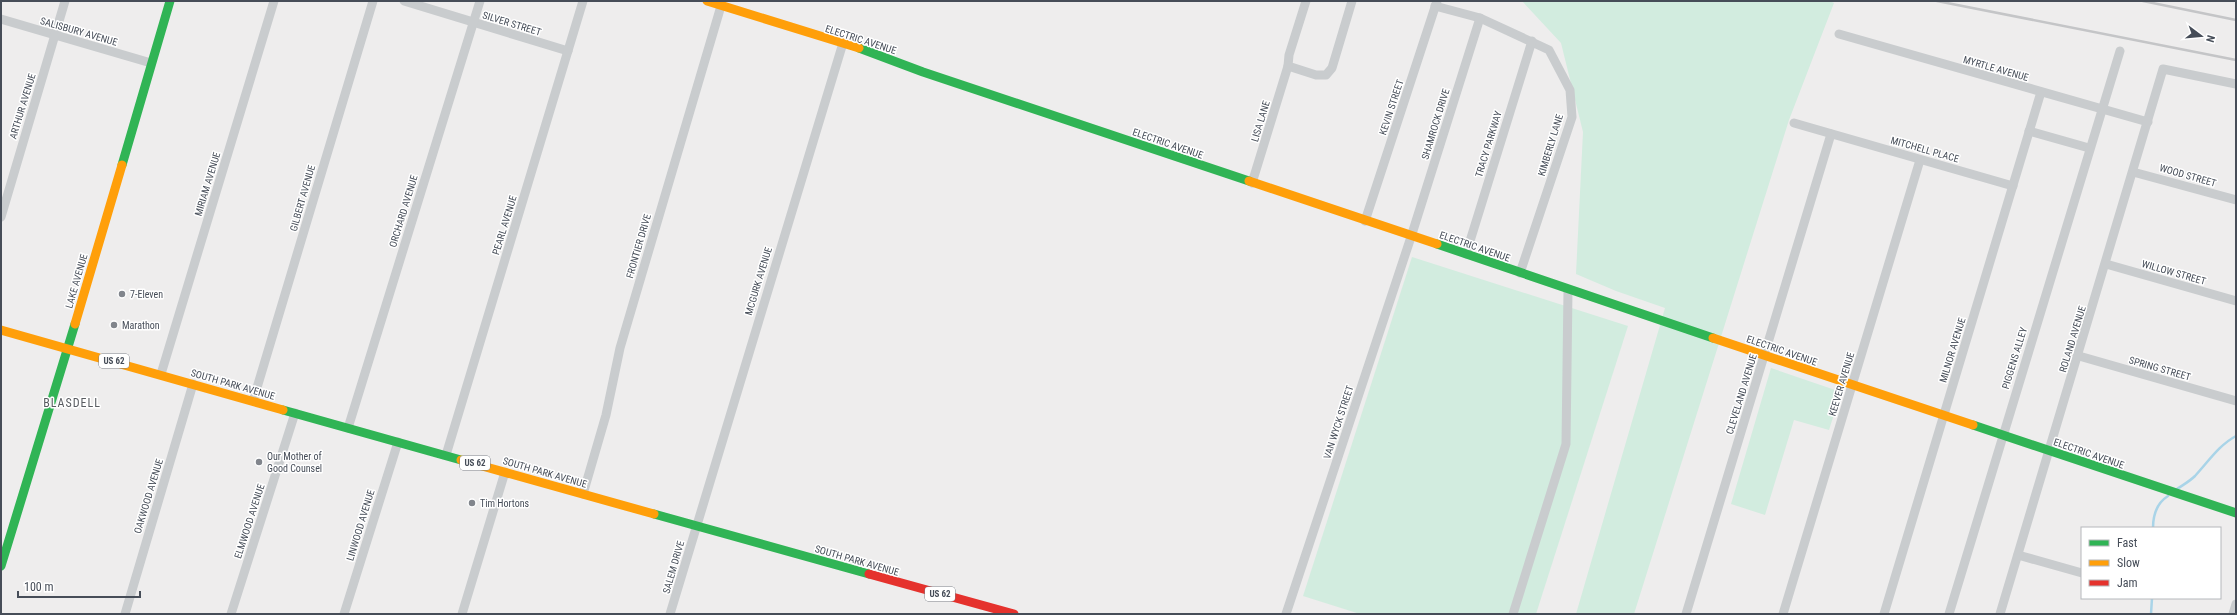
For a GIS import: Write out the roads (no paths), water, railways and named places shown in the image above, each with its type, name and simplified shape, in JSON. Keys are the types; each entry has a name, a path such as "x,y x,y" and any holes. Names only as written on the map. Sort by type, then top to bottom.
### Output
{"street":[{"name":"ARTHUR AVENUE","path":"1,217 65,1"},
{"name":"LAKE AVENUE","path":"1,566 68,348 170,1"},
{"name":"MIRIAM AVENUE","path":"161,374 274,1"},
{"name":"GILBERT AVENUE","path":"253,400 373,1"},
{"name":"SILVER STREET","path":"404,1 568,51"},
{"name":"ORCHARD AVENUE","path":"348,428 480,1"},
{"name":"PEARL AVENUE","path":"446,455 583,1"},
{"name":"ELECTRIC AVENUE","path":"707,1 843,43 923,72 1466,254 1568,290 2163,490 2236,513"},
{"name":"LISA LANE","path":"1252,183 1288,66 1289,55 1306,1"},
{"path":"1288,66 1316,75 1326,75 1332,68 1352,1"},
{"name":"KIMBERLY LANE","path":"1436,4 1480,18 1549,50 1570,90 1572,117 1520,273"},
{"name":"KEVIN STREET","path":"1365,221 1436,4"},
{"name":"FRONTIER DRIVE","path":"583,494 606,415 620,348 721,6"},
{"name":"SHAMROCK DRIVE","path":"1412,237 1480,18"},
{"name":"SALISBURY AVENUE","path":"1,19 151,63"},
{"name":"MYRTLE AVENUE","path":"1838,34 2148,122"},
{"name":"TRACY PARKWAY","path":"1466,254 1532,41"},
{"name":"MCGURK AVENUE","path":"696,526 843,43"},
{"name":"PIGGENS ALLEY","path":"1949,614 2089,148 2120,51"},
{"name":"ROLAND AVENUE","path":"2000,614 2079,356 2164,69 2236,84"},
{"name":"MILNOR AVENUE","path":"1884,614 2041,92"},
{"name":"MITCHELL PLACE","path":"1794,123 2013,186"},
{"path":"2029,131 2089,148"},
{"name":"CLEVELAND AVENUE","path":"1686,614 1831,134"},
{"name":"KEEVER AVENUE","path":"1783,614 1920,160"},
{"name":"WOOD STREET","path":"2133,172 2236,200"},
{"name":"VAN WYCK STREET","path":"1286,614 1412,237"},
{"name":"WILLOW STREET","path":"2106,264 2236,301"},
{"path":"1513,614 1566,444 1568,290"},
{"name":"SOUTH PARK AVENUE","path":"1,330 866,574 1014,614"},
{"name":"SPRING STREET","path":"2079,356 2236,400"},
{"name":"OAKWOOD AVENUE","path":"125,614 193,384"},
{"name":"ELMWOOD AVENUE","path":"231,614 295,413"},
{"name":"LINWOOD AVENUE","path":"344,614 398,442"},
{"path":"462,614 505,472"},
{"name":"SALEM DRIVE","path":"670,614 696,526"},
{"path":"2018,555 2081,573"},
{"path":"2233,614 2236,604"}],"waterway":[{"path":"2177,489 2193,478 2224,444 2236,436"},
{"path":"2153,527 2156,510 2161,502 2168,496"},
{"path":"2151,614 2152,599"}],"railway":[{"path":"1937,1 2236,60"},
{"path":"2143,1 2236,20"}],"place":[{"name":"7-Eleven","path":"122,294"},
{"name":"Marathon","path":"114,325"},
{"name":"Our Mother of Good Counsel","path":"259,462"},
{"name":"Tim Hortons","path":"472,503"}],"district":[{"name":"BLASDELL","path":"72,403"}]}
